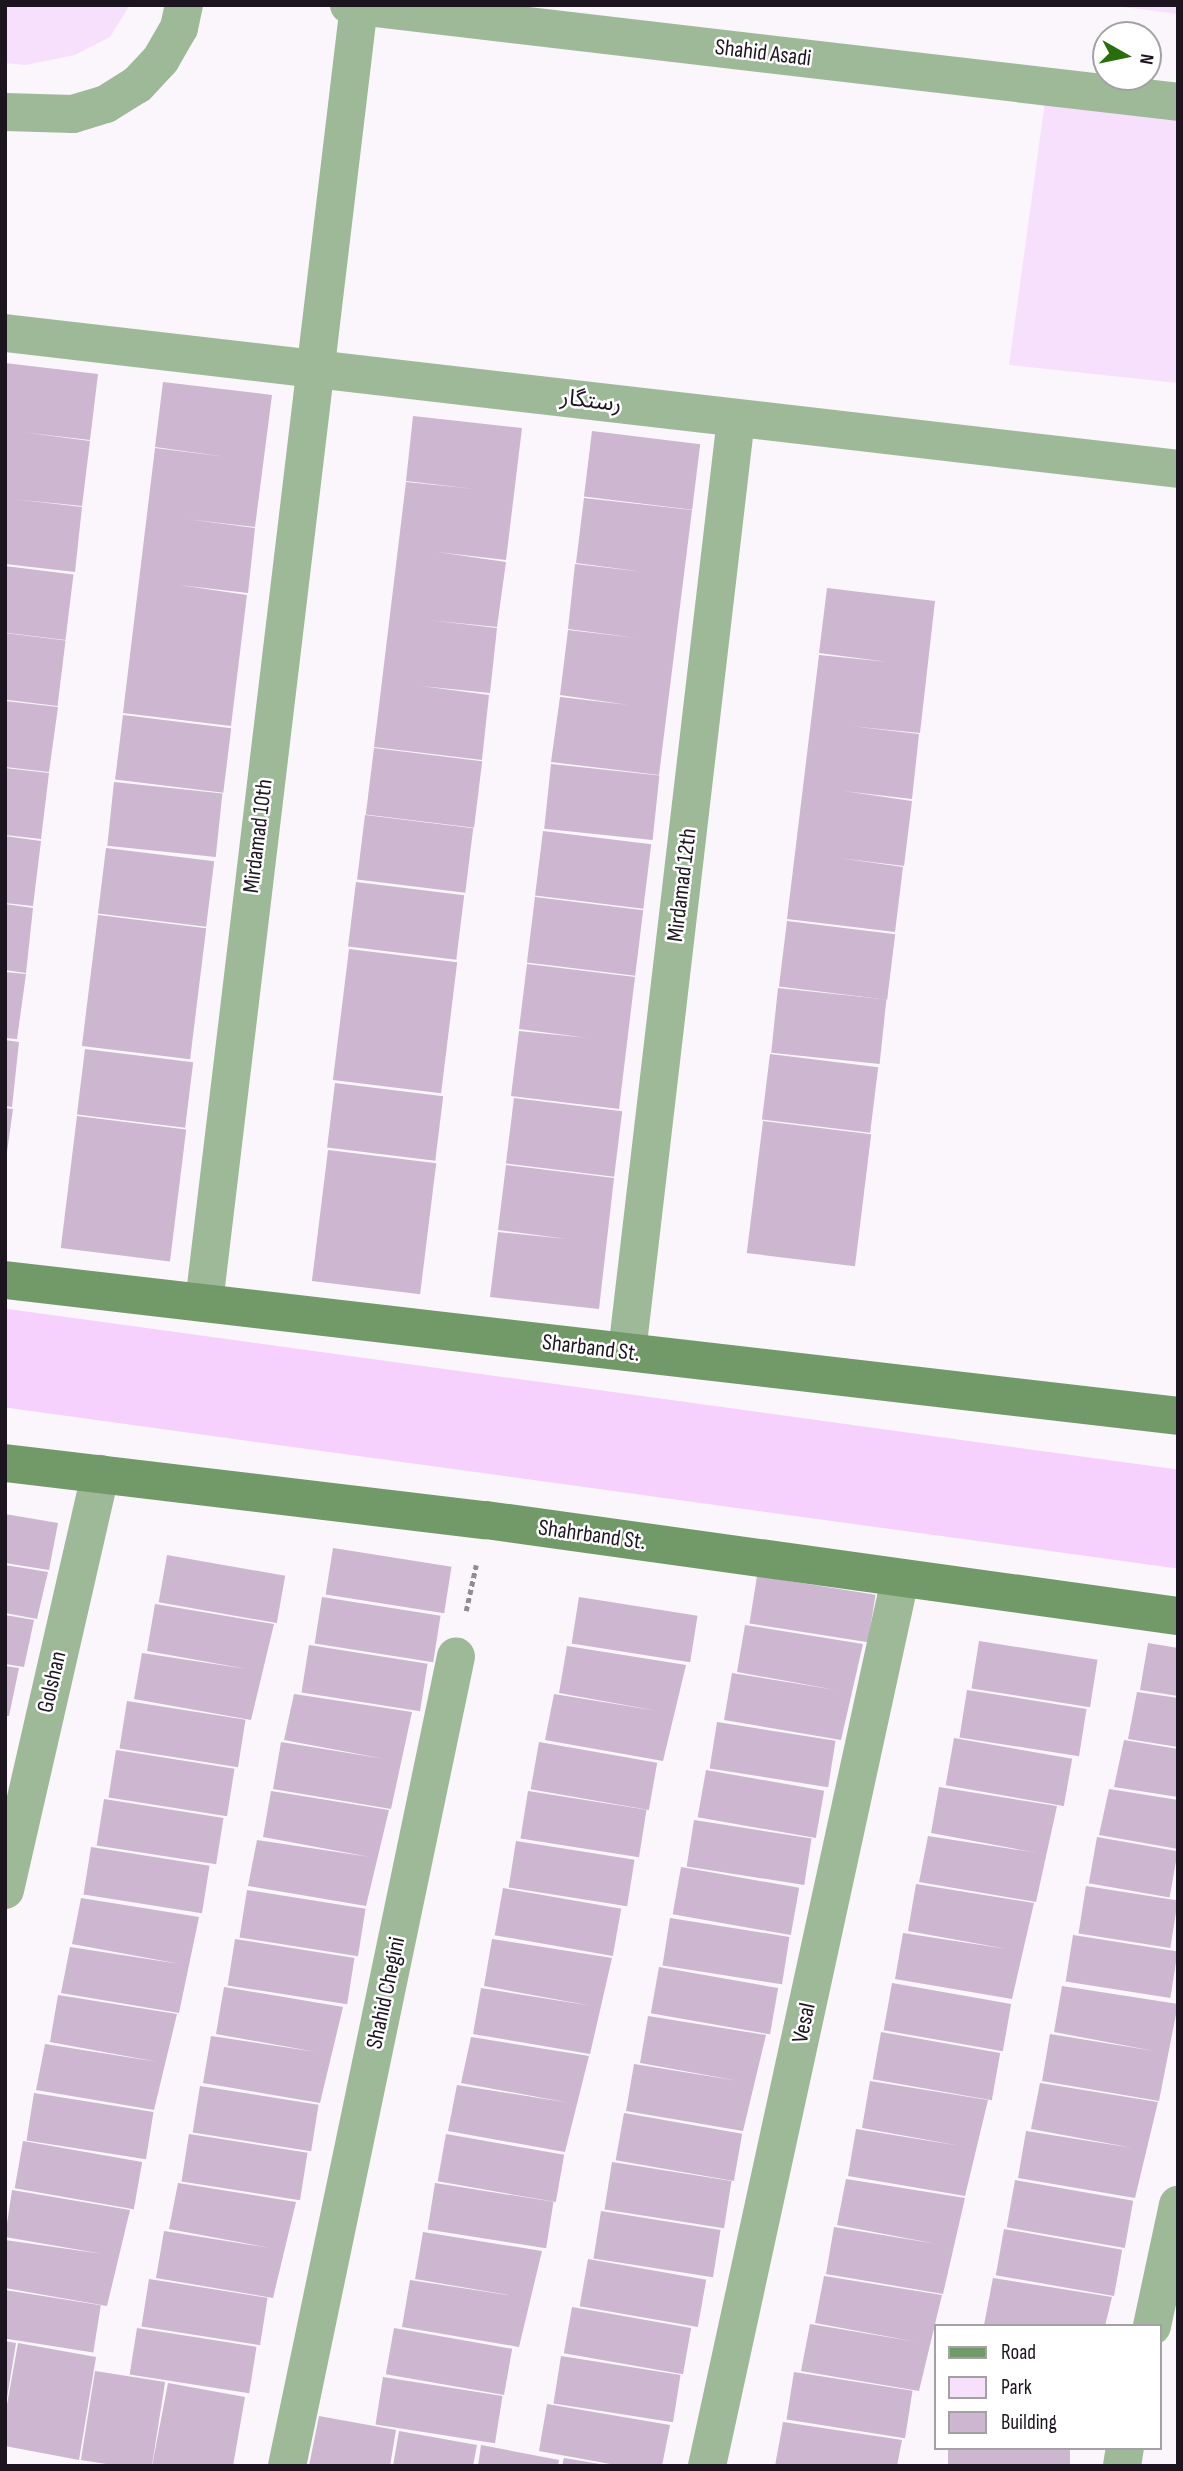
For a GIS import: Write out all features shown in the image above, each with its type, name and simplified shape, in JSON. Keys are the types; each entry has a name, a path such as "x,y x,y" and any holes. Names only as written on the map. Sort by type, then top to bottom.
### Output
{"street":[{"path":"5,112 73,114 106,104 137,85 161,59 179,28 184,5"},
{"name":"Shahid Asadi","path":"355,6 1178,102"},
{"name":"Mirdamad 10th","path":"204,1303 355,6"},
{"name":"رستگار","path":"5,333 1178,469"},
{"name":"Mirdamad 12th","path":"627,1352 736,418"},
{"name":"Sharband St.","path":"5,1280 1178,1416"},
{"name":"Shahrband St.","path":"5,1463 486,1520 1178,1616"},
{"name":"Golshan","path":"5,1890 100,1474"},
{"name":"Vesal","path":"707,2466 900,1579"},
{"name":"Shahid Chegini","path":"287,2466 456,1656"},
{"path":"1152,2324 1178,2205"}],"path":[{"path":"456,1656 486,1520"}],"green space":[{"path":"5,5 130,5 110,37 75,55 26,65 5,63"},
{"path":"1108,5 1178,5 1178,14"},
{"path":"1045,101 1178,116 1178,383 1009,365"}],"building":[{"path":"5,363 98,374 90,440 21,432 90,441 82,506 13,499 82,507 75,572 5,564"},
{"path":"163,382 272,395 255,527 186,519 255,528 248,593 179,585 247,595 231,726 123,713 155,448 227,457 155,447"},
{"path":"413,416 522,428 506,560 437,552 506,562 497,627 428,620 497,628 490,693 421,686 489,695 482,760 374,747 406,482 475,489 406,481"},
{"path":"592,431 700,444 692,510 584,497"},
{"path":"584,498 692,510 659,775 551,762 560,697 629,705 560,695 568,630 637,638 568,629 575,564 644,572 576,563"},
{"path":"5,566 73,574 65,640 5,632"},
{"path":"827,588 935,601 920,733 850,726 919,734 912,799 843,791 912,801 904,866 839,858 903,867 895,932 787,919 819,655 888,662 819,653"},
{"path":"5,633 66,640 58,706 5,699"},
{"path":"5,701 58,707 49,772 5,767"},
{"path":"123,715 231,728 223,793 115,780"},
{"path":"374,748 482,761 474,828 366,815"},
{"path":"551,764 659,775 653,840 544,829"},
{"path":"5,768 49,773 41,839 5,835"},
{"path":"114,782 222,793 216,857 107,846"},
{"path":"365,815 473,828 465,893 357,880"},
{"path":"543,831 651,844 643,909 535,896"},
{"path":"5,836 41,841 33,906 5,903"},
{"path":"106,848 214,861 206,927 98,914"},
{"path":"356,882 464,895 456,960 348,947"},
{"path":"535,897 643,910 635,976 527,963"},
{"path":"5,904 33,908 26,973 5,970"},
{"path":"98,915 206,928 190,1059 82,1046"},
{"path":"787,921 895,934 887,1000 779,987"},
{"path":"349,949 457,962 441,1093 333,1080"},
{"path":"527,964 635,977 619,1109 511,1096 519,1031 588,1038 519,1029"},
{"path":"5,972 26,974 17,1039 5,1038"},
{"path":"778,988 886,999 880,1064 771,1053"},
{"path":"5,1040 19,1042 12,1107 5,1106"},
{"path":"85,1049 193,1062 185,1128 77,1115"},
{"path":"770,1054 878,1067 870,1133 762,1120"},
{"path":"335,1083 443,1096 435,1161 327,1148"},
{"path":"514,1098 622,1111 614,1177 506,1164"},
{"path":"5,1108 13,1109 7,1152 5,1152"},
{"path":"77,1116 186,1129 170,1261 61,1248"},
{"path":"763,1121 871,1134 855,1266 747,1253"},
{"path":"328,1150 436,1163 420,1294 312,1281"},
{"path":"506,1165 614,1178 599,1309 490,1297 498,1232 567,1239 498,1230"},
{"path":"5,1514 58,1523 49,1570 5,1563"},
{"path":"333,1548 452,1567 444,1613 326,1594"},
{"path":"167,1555 285,1576 277,1623 159,1602"},
{"path":"5,1565 48,1572 37,1619 5,1613"},
{"path":"757,1576 876,1595 868,1642 749,1623"},
{"path":"322,1597 441,1616 433,1662 315,1643"},
{"path":"579,1597 698,1616 690,1662 572,1643"},
{"path":"155,1604 274,1624 251,1720 134,1699 142,1653 247,1669 147,1651"},
{"path":"5,1615 34,1620 24,1667 5,1664"},
{"path":"745,1625 863,1644 841,1740 724,1720 732,1673 836,1690 737,1672"},
{"path":"979,1641 1098,1660 1090,1707 971,1688"},
{"path":"1148,1643 1178,1648 1178,1696 1140,1690"},
{"path":"309,1645 428,1664 420,1711 301,1692"},
{"path":"567,1646 686,1665 663,1761 545,1740 554,1694 658,1711 559,1693"},
{"path":"5,1666 19,1668 9,1716 5,1716"},
{"path":"967,1690 1087,1709 1079,1756 959,1737"},
{"path":"1137,1692 1178,1698 1178,1747 1128,1739"},
{"path":"294,1694 412,1712 391,1809 273,1789 281,1742 385,1759 284,1740"},
{"path":"127,1701 246,1720 238,1767 119,1748"},
{"path":"717,1722 836,1741 828,1787 710,1768"},
{"path":"954,1738 1072,1759 1064,1806 946,1785"},
{"path":"1124,1740 1178,1749 1178,1797 1114,1787"},
{"path":"539,1742 657,1763 649,1810 531,1789"},
{"path":"116,1750 235,1769 227,1816 108,1797"},
{"path":"706,1770 824,1791 816,1838 698,1817"},
{"path":"939,1787 1057,1806 1036,1902 919,1882 928,1836 1038,1853 931,1833"},
{"path":"1109,1789 1178,1800 1178,1849 1099,1835"},
{"path":"271,1791 389,1810 366,1906 248,1886 257,1840 370,1857 263,1837"},
{"path":"528,1791 647,1810 639,1857 520,1838"},
{"path":"104,1799 224,1818 216,1864 97,1845"},
{"path":"694,1820 812,1839 804,1885 687,1866"},
{"path":"1097,1837 1178,1851 1170,1898 1089,1883"},
{"path":"516,1841 635,1860 627,1906 509,1887"},
{"path":"91,1847 210,1866 202,1913 83,1894"},
{"path":"681,1867 799,1888 791,1935 673,1914"},
{"path":"916,1884 1034,1903 1012,1999 895,1979 903,1933 1007,1949 908,1931"},
{"path":"1086,1886 1178,1901 1170,1948 1078,1933"},
{"path":"503,1888 621,1909 613,1956 495,1935"},
{"path":"247,1890 366,1909 358,1956 239,1937"},
{"path":"81,1898 199,1917 179,2013 61,1993 70,1947 180,1964 72,1944"},
{"path":"670,1918 790,1937 782,1984 662,1965"},
{"path":"1073,1935 1178,1952 1170,1998 1066,1981"},
{"path":"235,1939 355,1958 347,2004 228,1985"},
{"path":"492,1939 612,1958 590,2054 473,2034 481,1988 592,2006 484,1986"},
{"path":"659,1967 778,1988 770,2034 651,2013"},
{"path":"892,1983 1011,2004 1003,2051 884,2030"},
{"path":"1062,1986 1178,2004 1159,2101 1042,2081 1050,2034 1154,2051 1054,2032"},
{"path":"224,1987 343,2007 320,2103 203,2083 211,2036 316,2052 216,2034"},
{"path":"58,1995 177,2014 154,2110 36,2090 45,2044 158,2062 50,2042"},
{"path":"648,2016 766,2035 743,2131 626,2111 634,2064 739,2081 640,2063"},
{"path":"881,2032 1000,2053 992,2100 873,2079"},
{"path":"471,2037 589,2056 565,2152 448,2131 457,2085 570,2103 461,2083"},
{"path":"870,2081 988,2100 965,2196 848,2176 856,2129 961,2146 862,2128"},
{"path":"1040,2083 1158,2102 1135,2198 1018,2178 1026,2131 1133,2148 1031,2129"},
{"path":"200,2086 319,2105 311,2151 193,2132"},
{"path":"34,2093 154,2112 146,2159 26,2140"},
{"path":"624,2113 742,2134 734,2181 616,2160"},
{"path":"189,2134 308,2153 300,2200 181,2181"},
{"path":"446,2134 564,2155 556,2202 438,2181"},
{"path":"23,2141 142,2162 134,2209 15,2188"},
{"path":"612,2162 732,2181 724,2228 604,2209"},
{"path":"846,2179 965,2198 943,2294 826,2274 834,2227 937,2244 837,2225"},
{"path":"1015,2180 1133,2201 1125,2248 1007,2227"},
{"path":"178,2183 296,2202 273,2298 156,2278 164,2231 270,2248 169,2229"},
{"path":"435,2183 554,2202 546,2248 428,2229"},
{"path":"12,2190 130,2210 107,2306 5,2288 5,2240 103,2254 5,2237"},
{"path":"601,2211 721,2230 713,2277 593,2258"},
{"path":"1004,2229 1122,2250 1114,2296 996,2275"},
{"path":"423,2232 542,2251 519,2347 402,2327 410,2280 514,2296 415,2279"},
{"path":"588,2259 706,2280 698,2327 580,2306"},
{"path":"824,2276 942,2295 919,2391 801,2371 810,2324 917,2342 815,2323"},
{"path":"993,2278 1112,2297 1105,2324 984,2324"},
{"path":"149,2279 268,2298 260,2345 141,2326"},
{"path":"5,2290 101,2305 93,2353 5,2339"},
{"path":"572,2307 691,2328 683,2374 564,2353"},
{"path":"137,2328 257,2347 249,2393 130,2374"},
{"path":"394,2328 512,2349 504,2395 386,2374"},
{"path":"5,2341 16,2343 7,2398 5,2398"},
{"path":"18,2343 96,2357 79,2460 5,2446 5,2416"},
{"path":"561,2356 681,2375 673,2422 553,2403"},
{"path":"95,2371 165,2382 152,2466 119,2466 81,2460"},
{"path":"794,2372 913,2391 905,2438 786,2419"},
{"path":"383,2377 503,2396 495,2443 375,2424"},
{"path":"168,2383 245,2397 233,2466 152,2466"},
{"path":"547,2404 670,2425 662,2466 621,2466 539,2451"},
{"path":"319,2416 396,2430 390,2466 309,2466"},
{"path":"783,2422 902,2440 897,2466 775,2466"},
{"path":"399,2431 477,2445 473,2466 393,2466"},
{"path":"481,2445 559,2460 558,2466 478,2466"},
{"path":"948,2450 1070,2450 1070,2466 948,2466"},
{"path":"564,2458 600,2464 600,2466 562,2466"}],"waterway":[{"path":"5,1358 1178,1519"}]}
